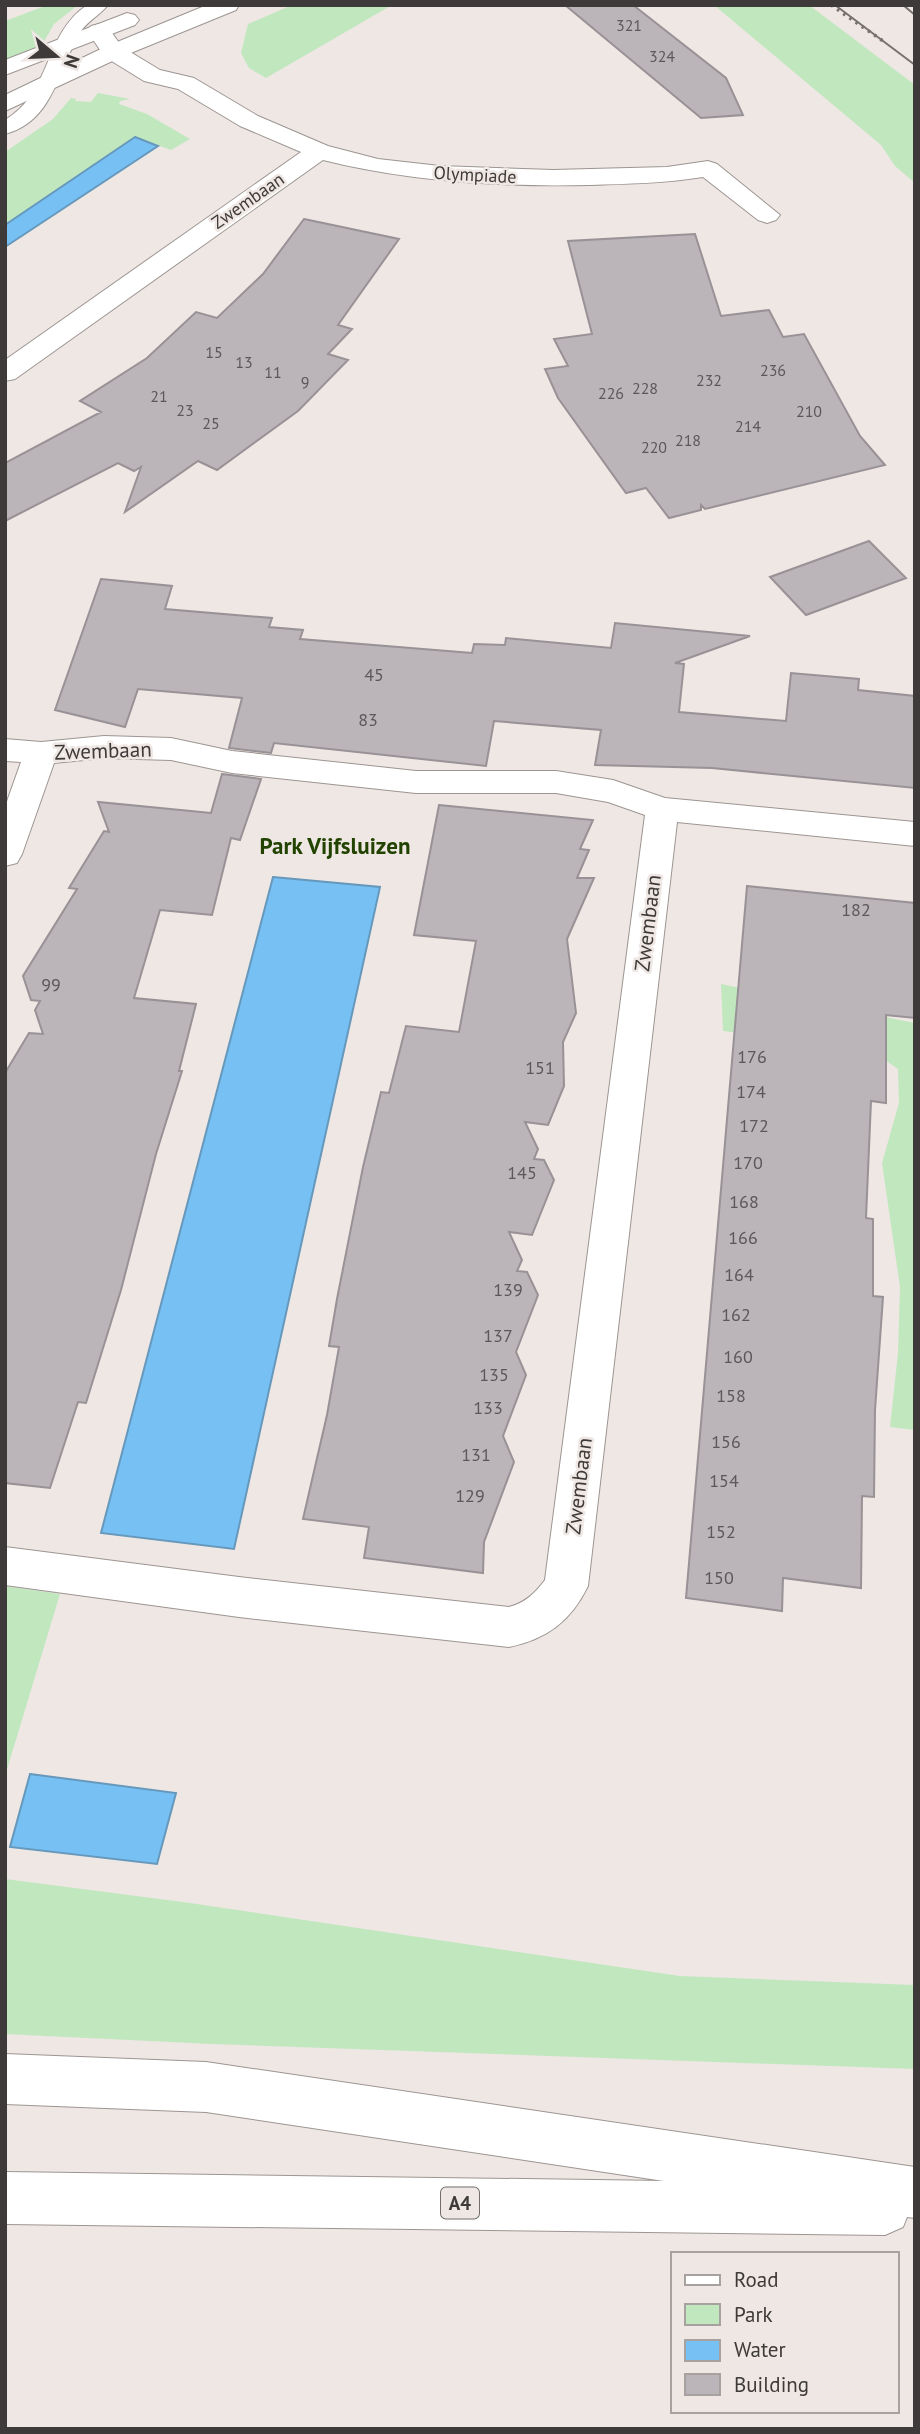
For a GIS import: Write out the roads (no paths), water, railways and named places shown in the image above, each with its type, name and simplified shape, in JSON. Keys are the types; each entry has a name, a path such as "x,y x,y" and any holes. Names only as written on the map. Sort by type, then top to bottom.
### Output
{"main road":[{"path":"5,104 113,52 228,5"},
{"path":"5,68 143,14"},
{"name":"Olympiade","path":"99,31 141,41 176,64 186,83"},
{"name":"Olympiade","path":"99,31 113,52 152,76 186,83 249,121 318,151 378,166 440,174 553,178 667,175 708,169 767,215"},
{"name":"Zwembaan","path":"5,373 318,151"},
{"name":"Zwembaan","path":"5,750 41,753 104,747 171,749 257,765 416,782 556,782 613,791 662,809 915,834"},
{"name":"Zwembaan","path":"5,854 41,753"},
{"name":"Zwembaan","path":"5,1566 239,1597 509,1627 528,1624 551,1608 566,1586 662,809"},
{"path":"5,2080 206,2087 915,2193"},
{"name":"A4","path":"5,2198 915,2209"}],"lane":[{"path":"5,128 30,111 51,80 63,45 83,14 100,5"}],"water":[{"path":"135,137 158,146 5,247 5,225"},
{"path":"273,877 380,887 234,1549 101,1533"},
{"path":"30,1774 176,1793 157,1864 10,1847"}],"tram line":[{"path":"835,5 915,65"},
{"path":"903,5 915,15"}],"railway":[{"path":"831,5 886,43"}],"district":[{"name":"Park Vijfsluizen","path":"335,846"}]}
